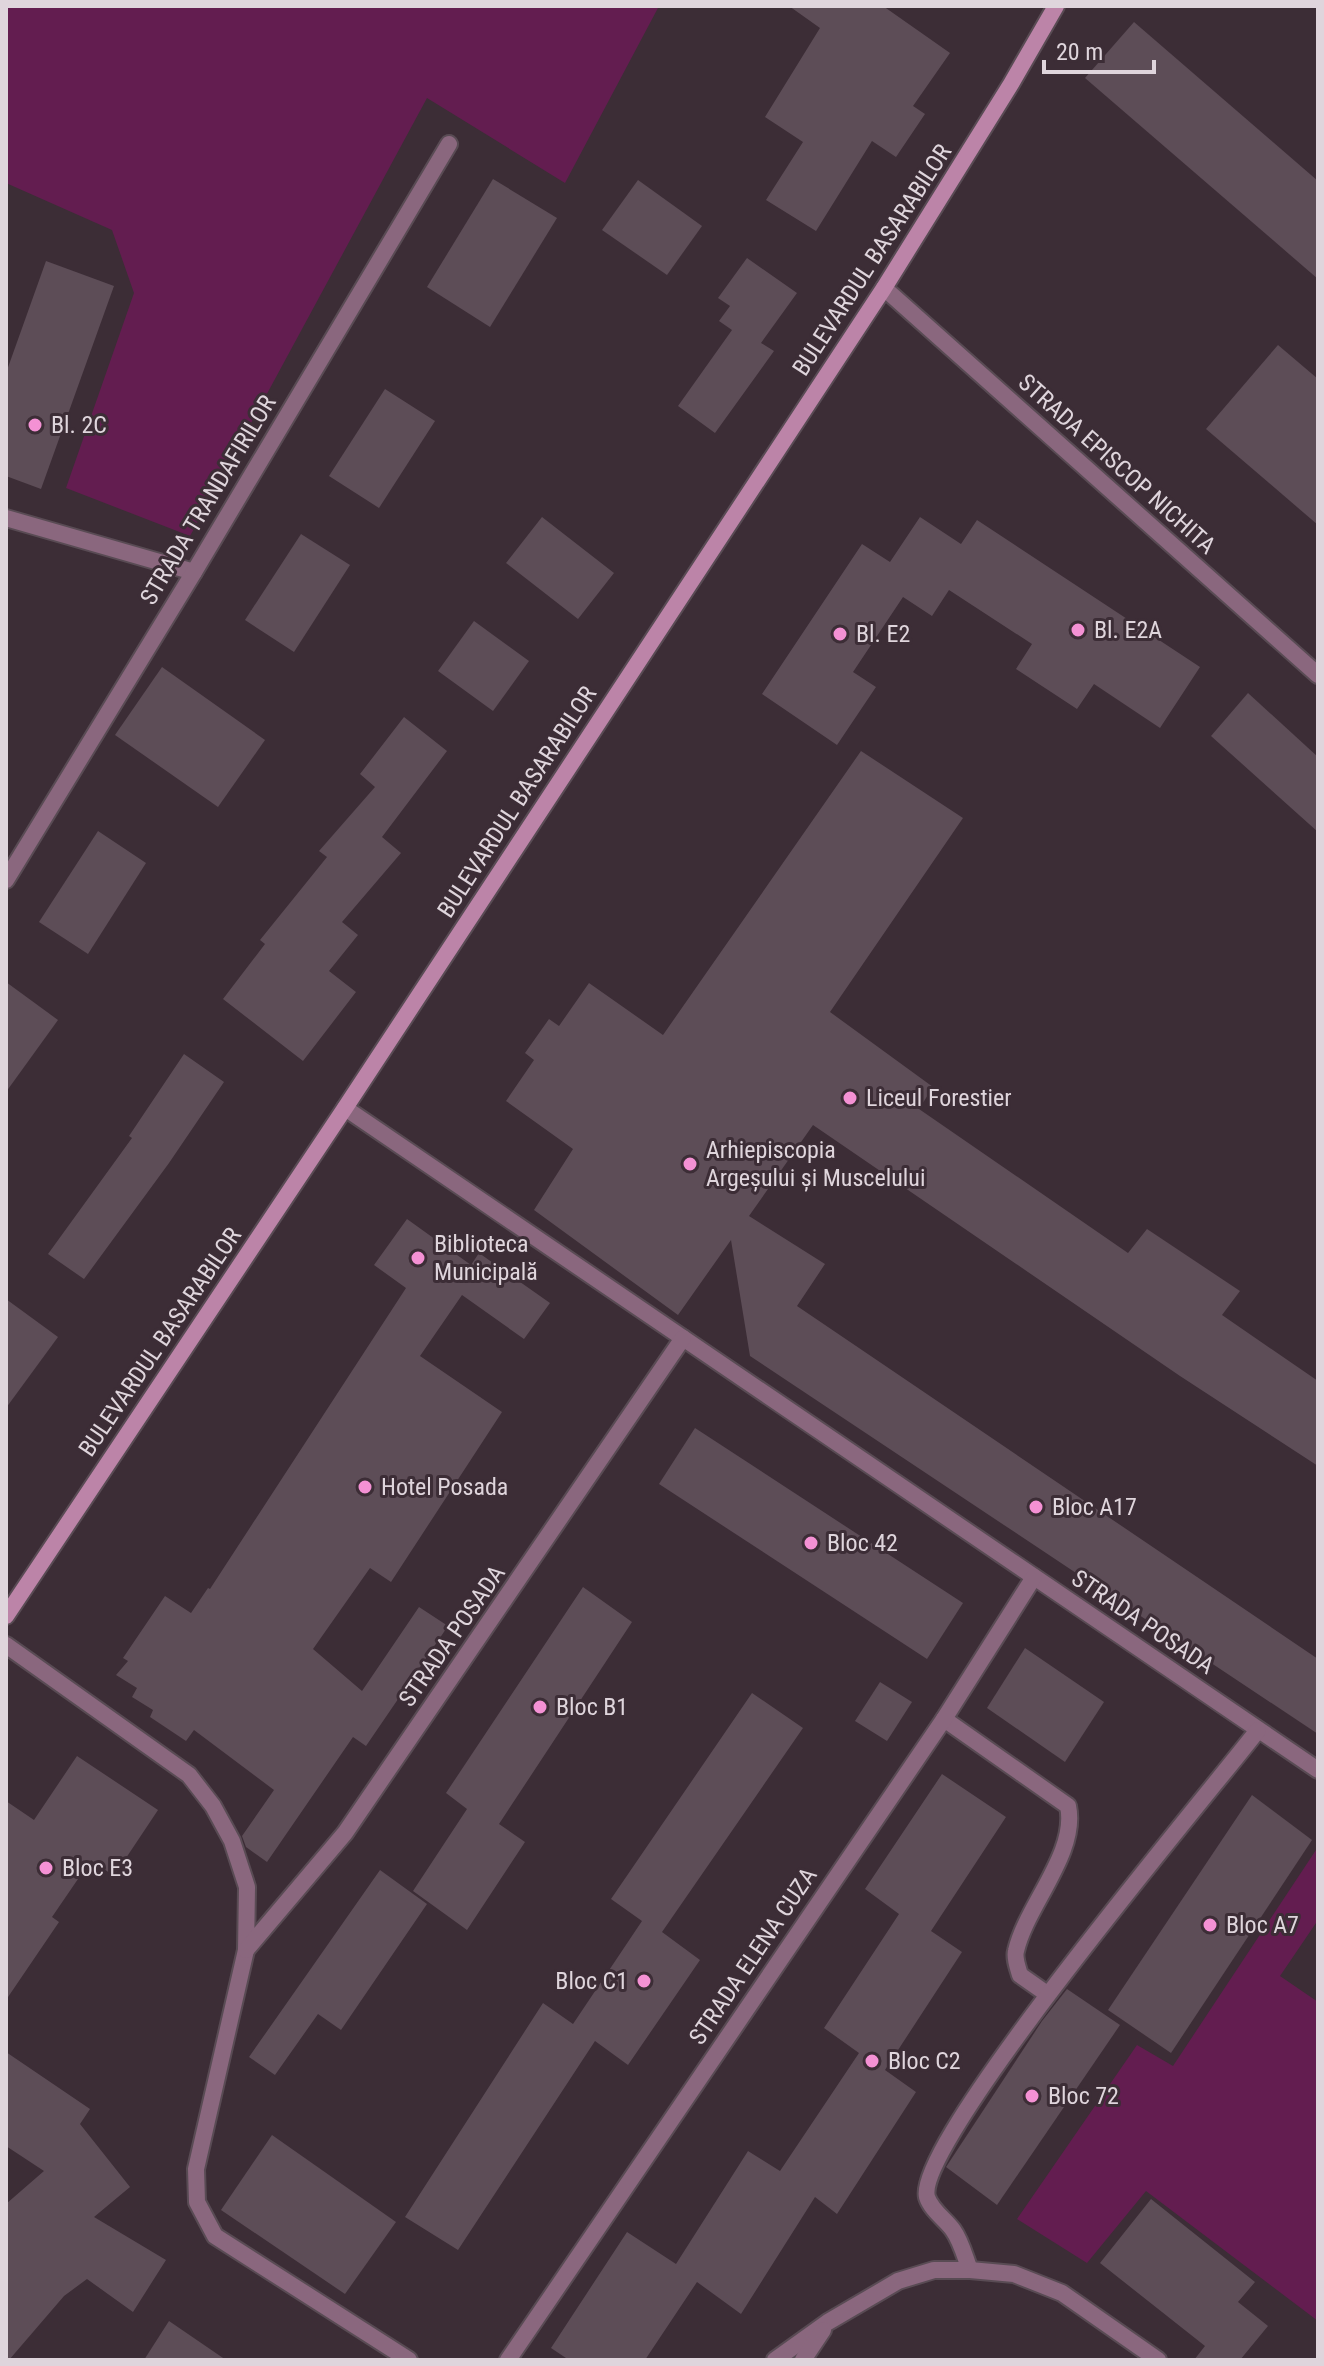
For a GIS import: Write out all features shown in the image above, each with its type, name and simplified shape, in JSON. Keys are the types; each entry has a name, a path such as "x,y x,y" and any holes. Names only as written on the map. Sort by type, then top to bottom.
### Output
{"main road":[{"name":"BULEVARDUL BASARABILOR","path":"6,1616 345,1108 884,288 1056,6"}],"street":[{"name":"STRADA TRANDAFIRILOR","path":"6,880 449,144"},
{"name":"STRADA EPISCOP NICHITA","path":"884,288 1318,675"},
{"path":"6,518 194,572"},
{"name":"STRADA POSADA","path":"345,1108 1318,1770"},
{"name":"STRADA POSADA","path":"246,1950 345,1833 683,1338"},
{"name":"STRADA ELENA CUZA","path":"508,2360 944,1719 1034,1577"},
{"path":"6,1645 189,1775 213,1806 232,1841 247,1887 246,1950 196,2169 197,2202 215,2236 409,2360"},
{"path":"944,1719 1068,1806 1072,1822 1056,1867 1015,1954 1020,1975 1047,1994"},
{"path":"970,2270 955,2232 927,2197 929,2176 968,2109 1047,1994 1258,1730"},
{"path":"775,2360 828,2322 898,2281 934,2270 970,2270 1014,2274 1062,2293 1158,2360"},
{"path":"803,2360 828,2322"}],"shaded area":[{"path":"6,6 659,6 565,183 427,98 190,536 66,488 134,293 112,230 6,183"},
{"path":"1318,1847 1318,1920 1280,1976 1318,2002 1318,2321 1146,2191 1087,2263 1017,2219 1137,2045 1173,2066"}],"building":[{"path":"789,6 883,6 950,53 913,106 925,114 896,157 872,141 816,231 766,200 803,142 765,117 820,28"},
{"path":"1134,22 1318,181 1318,279 1085,78"},
{"path":"493,179 557,218 490,327 427,287"},
{"path":"638,180 702,226 667,275 602,230"},
{"path":"747,258 797,293 761,343 774,351 715,433 678,406 732,330 719,321 730,306 718,298"},
{"name":"Bl. 2C","path":"46,261 114,286 41,489 6,476 6,373"},
{"path":"1278,345 1318,379 1318,525 1206,429"},
{"path":"385,389 435,421 379,508 329,476"},
{"path":"542,517 614,573 578,619 506,563"},
{"name":"Bl. E2A","path":"920,517 961,544 977,520 1200,667 1160,728 1094,684 1077,709 1016,669 1032,644 949,590 932,616 903,597 853,672 876,687 837,745 762,694 862,544 890,562"},
{"path":"301,534 350,565 294,652 245,620"},
{"path":"474,621 529,661 493,711 438,671"},
{"path":"162,667 265,740 218,807 115,735"},
{"path":"1248,693 1318,757 1318,832 1211,736"},
{"path":"404,717 447,751 382,837 401,853 342,922 358,935 329,971 356,992 303,1061 223,999 265,944 260,940 327,857 319,851 375,787 360,774"},
{"path":"861,751 963,818 830,1012 933,1087 919,1109 1128,1253 1147,1229 1240,1291 1222,1315 1318,1381 1318,1466 1180,1376 813,1125 749,1216 825,1264 797,1306 1318,1659 1318,1734 750,1356 731,1240 678,1315 534,1210 573,1149 506,1101 534,1060 525,1053 549,1019 559,1026 589,983 663,1035"},
{"path":"98,831 146,863 88,954 39,922"},
{"path":"6,982 58,1020 6,1092"},
{"path":"184,1054 224,1082 84,1279 48,1254 132,1138 129,1136"},
{"name":"Hotel Posada","path":"407,1219 471,1265 479,1253 550,1303 524,1339 462,1295 420,1356 502,1412 391,1582 370,1568 313,1649 362,1691 419,1607 448,1626 366,1746 353,1737 267,1862 246,1847 242,1836 274,1790 194,1730 186,1741 150,1717 153,1710 132,1697 137,1688 116,1675 128,1661 123,1658 165,1596 191,1613 210,1589 406,1288 374,1265"},
{"path":"6,1299 58,1337 6,1408"},
{"name":"Bloc 42","path":"695,1428 963,1603 927,1659 659,1484"},
{"name":"Bloc B1","path":"583,1587 632,1622 499,1824 525,1842 467,1930 413,1891 467,1809 446,1793"},
{"path":"1025,1648 1104,1702 1065,1762 987,1708"},
{"path":"880,1682 912,1702 887,1741 855,1721"},
{"name":"Bloc C1","path":"752,1693 803,1728 662,1932 700,1960 628,2065 595,2041 458,2250 405,2217 543,2003 573,2024 642,1921 611,1899"},
{"name":"Bloc E3","path":"77,1756 158,1810 114,1876 91,1860 52,1917 59,1922 6,2000 6,1801 34,1820"},
{"name":"Bloc C2","path":"942,1774 1006,1817 931,1931 962,1952 885,2070 916,2092 837,2214 815,2197 741,2314 697,2282 645,2360 569,2360 551,2348 627,2232 676,2264 748,2151 780,2171 859,2053 824,2028 899,1914 865,1889"},
{"name":"Bloc A7","path":"1252,1795 1312,1840 1171,2053 1108,2010"},
{"path":"380,1870 427,1904 341,2030 318,2014 275,2075 249,2057"},
{"name":"Bloc 72","path":"1067,1989 1120,2025 997,2205 946,2167 1042,2021"},
{"path":"6,2052 90,2109 80,2124 130,2187 94,2217 166,2260 133,2312 87,2279 64,2296 9,2360 6,2360 6,2204 44,2171 6,2146"},
{"path":"272,2135 396,2222 345,2294 221,2210"},
{"path":"1151,2199 1255,2282 1238,2302 1268,2326 1240,2360 1194,2360 1205,2346 1100,2263"},
{"path":"169,2321 226,2360 144,2360"}],"place":[{"name":"Bl. 2C","path":"35,425"},
{"name":"Bl. E2A","path":"1078,630"},
{"name":"Bl. E2","path":"840,634"},
{"name":"Liceul Forestier","path":"850,1098"},
{"name":"Arhiepiscopia Argeșului și Muscelului","path":"690,1164"},
{"name":"Biblioteca Municipală","path":"418,1258"},
{"name":"Hotel Posada","path":"365,1487"},
{"name":"Bloc A17","path":"1036,1507"},
{"name":"Bloc 42","path":"811,1543"},
{"name":"Bloc B1","path":"540,1707"},
{"name":"Bloc E3","path":"46,1868"},
{"name":"Bloc A7","path":"1210,1925"},
{"name":"Bloc C1","path":"644,1981"},
{"name":"Bloc C2","path":"872,2061"},
{"name":"Bloc 72","path":"1032,2096"}]}
